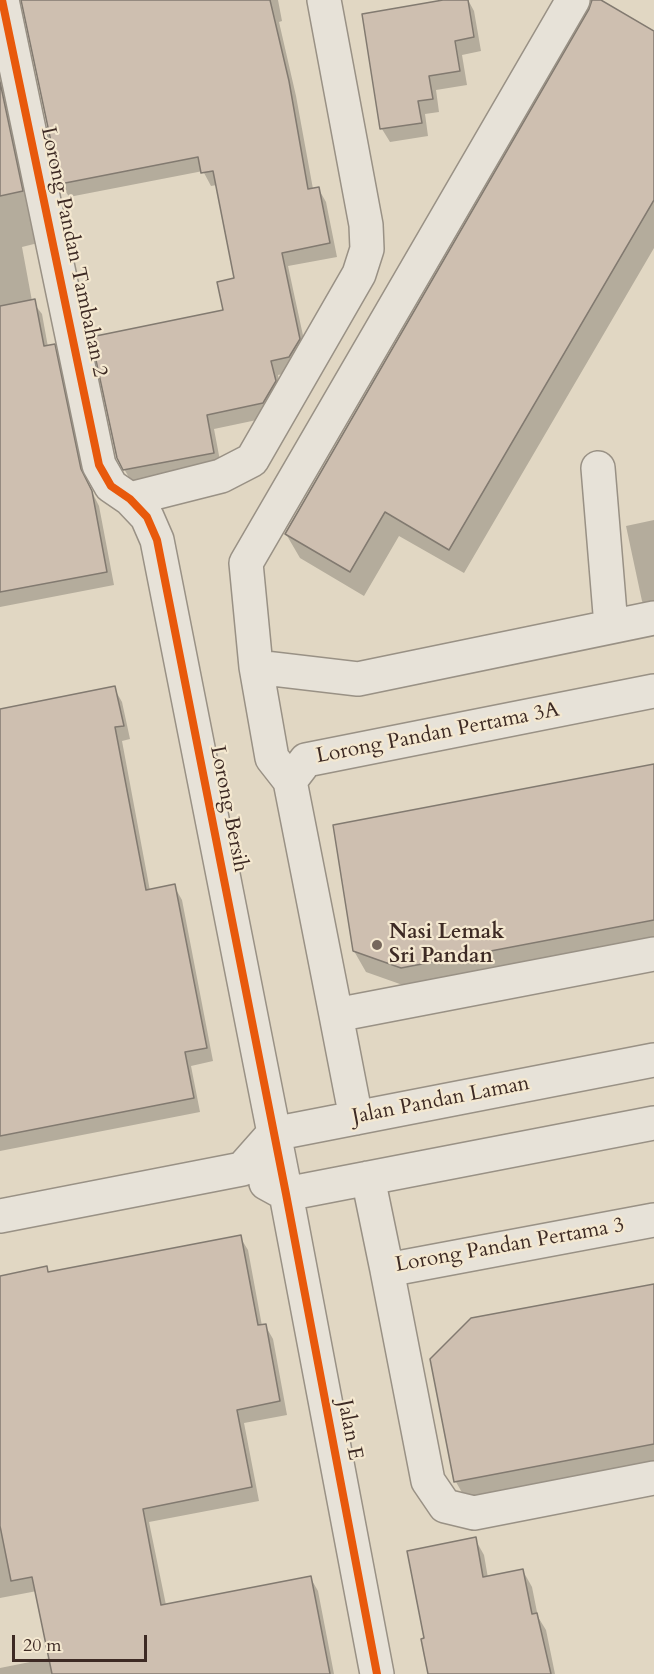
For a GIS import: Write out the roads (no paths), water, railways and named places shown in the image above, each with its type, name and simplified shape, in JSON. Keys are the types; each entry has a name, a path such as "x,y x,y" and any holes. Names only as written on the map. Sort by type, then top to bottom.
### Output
{"street":[{"name":"Lorong Pandan Tambahan 2","path":"2,0 99,465 111,486 130,499"},
{"path":"130,499 221,476 252,460 359,274 367,249 366,225 324,0"},
{"path":"290,781 272,758 256,667 246,563 573,0"},
{"path":"598,468 611,626"},
{"name":"Lorong Bersih","path":"130,499 147,517 157,540 286,1194"},
{"path":"256,667 358,679 654,618"},
{"name":"Lorong Pandan Pertama 3A","path":"336,1015 290,781 306,760 654,691"},
{"path":"356,1118 336,1015 654,954"},
{"name":"Jalan Pandan Laman","path":"273,1134 654,1060"},
{"path":"242,1169 286,1194 654,1123"},
{"path":"0,1216 242,1169 273,1134"},
{"name":"Lorong Pandan Pertama 3","path":"368,1178 387,1270 654,1220"},
{"name":"Jalan E","path":"286,1194 377,1674"},
{"path":"387,1270 428,1480 445,1506 474,1514 654,1478"}],"place":[{"name":"Nasi Lemak Sri Pandan","path":"377,945"}]}
